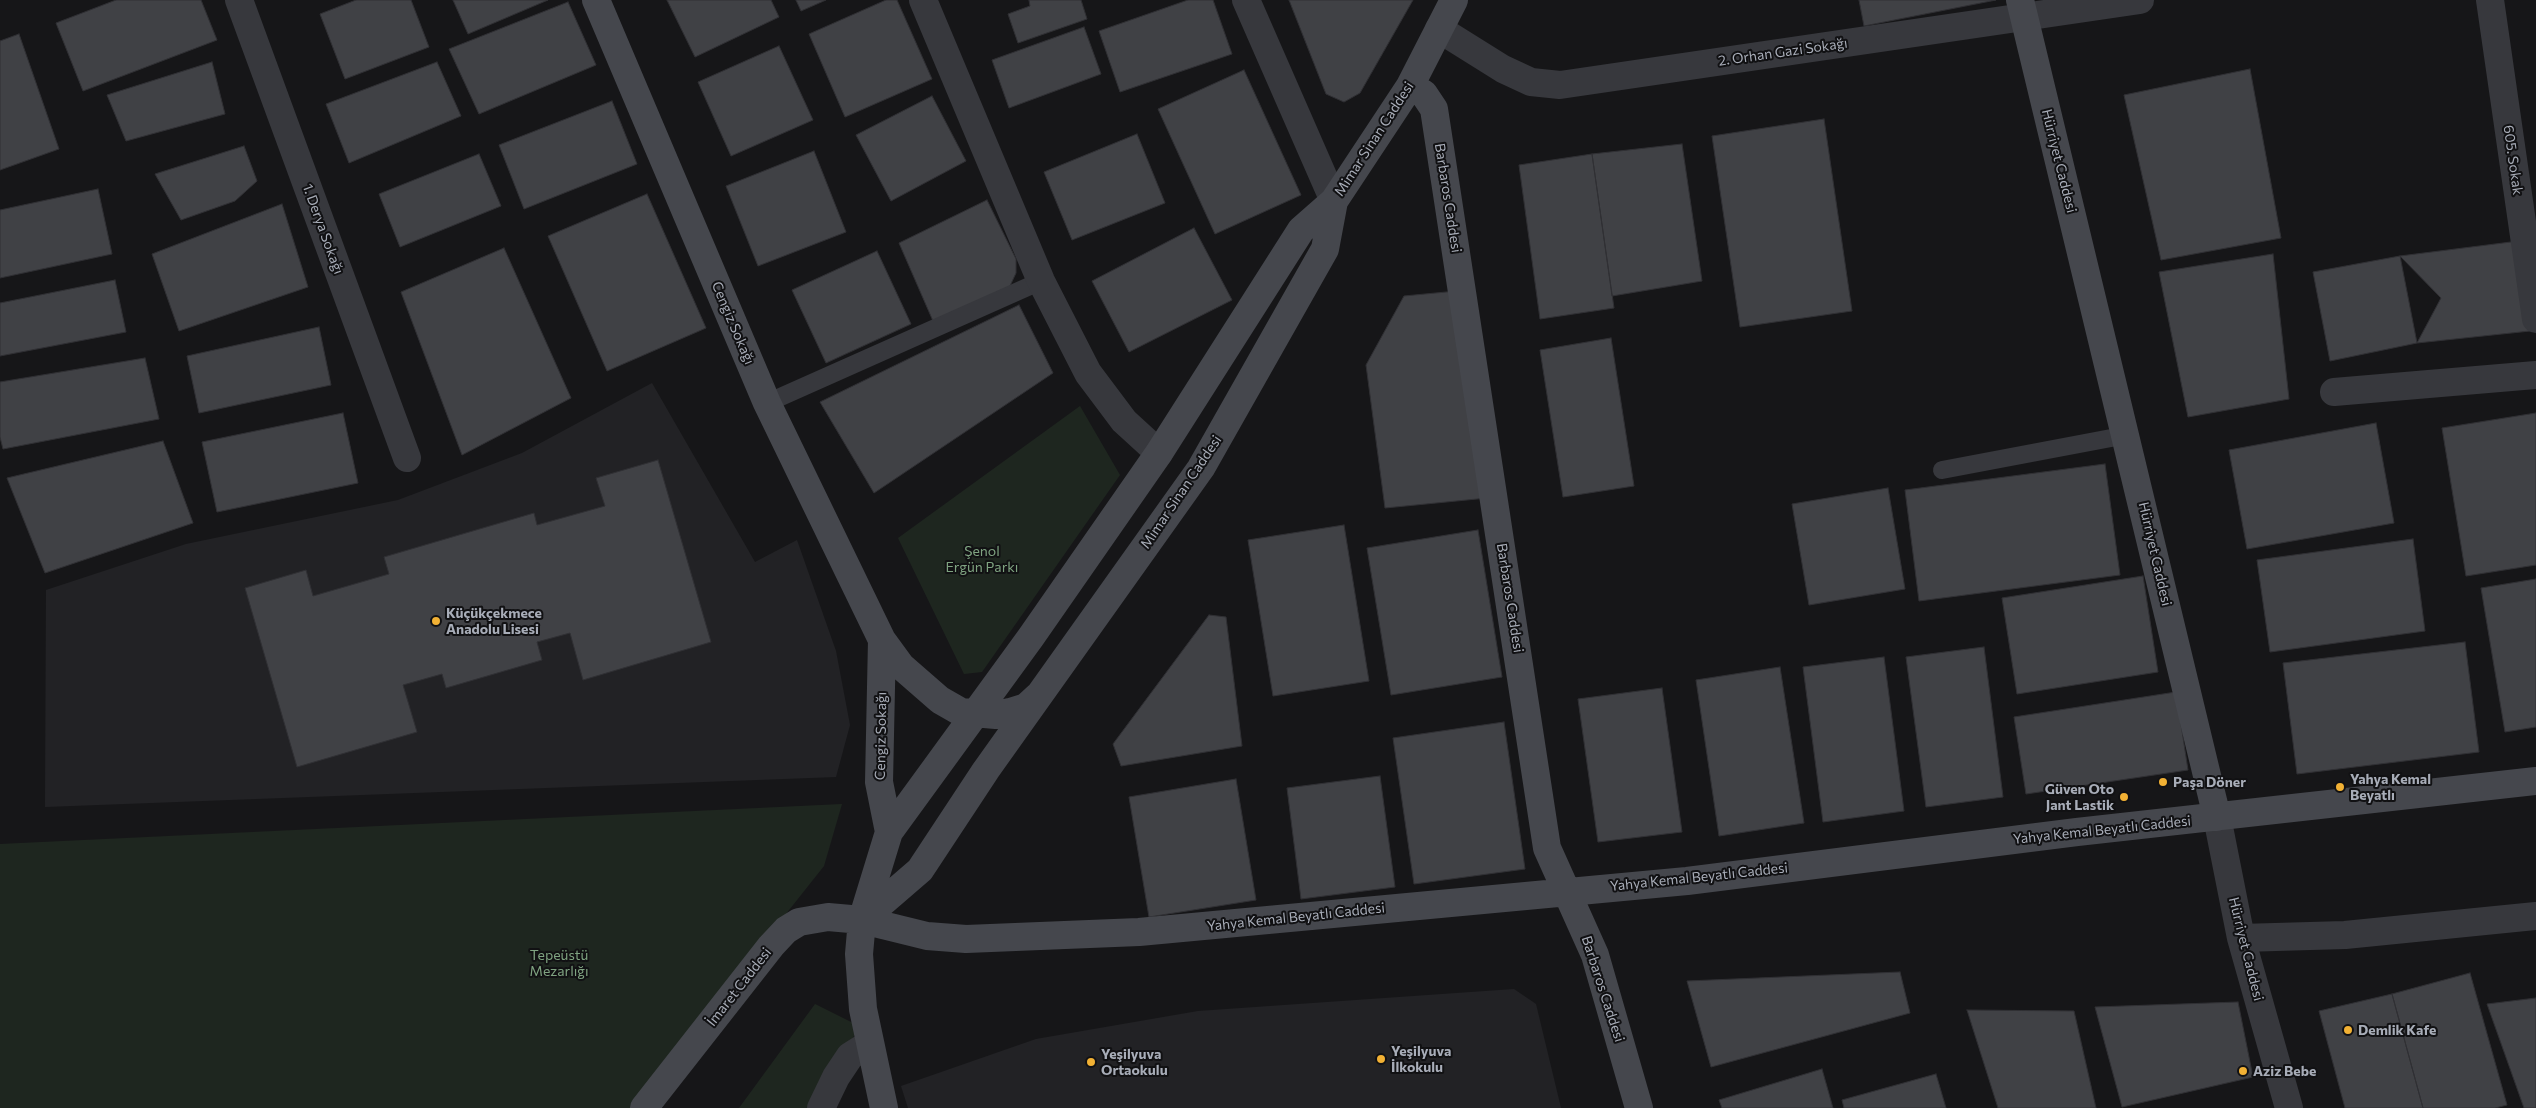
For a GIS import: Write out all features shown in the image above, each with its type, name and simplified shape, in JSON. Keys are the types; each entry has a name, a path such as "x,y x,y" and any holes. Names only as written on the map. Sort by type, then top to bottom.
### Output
{"street":[{"name":"1. Derya Sokağı","path":"239,0 407,458"},
{"name":"Cengiz Sokağı","path":"596,0 767,403 882,640 901,666 940,700 961,712 996,714 1010,712 1026,707 1044,692"},
{"path":"922,0 1041,281 1088,373 1124,421 1159,453"},
{"path":"884,1108 863,1009 859,954 862,920 889,832 974,713 1031,638 1159,453 1301,230 1334,201 1246,0"},
{"name":"Mimar Sinan Caddesi","path":"862,920 920,870 986,770 1044,692 1201,468 1325,248 1334,201 1410,86 1454,0"},
{"name":"2. Orhan Gazi Sokağı","path":"1439,29 1502,69 1531,82 1560,85 2022,8 2140,0"},
{"name":"605. Sokak","path":"2490,0 2536,319"},
{"name":"Hürriyet Caddesi","path":"2022,8 2127,435 2217,817 2241,938 2290,1108"},
{"name":"Barbaros Caddesi","path":"1410,86 1424,94 1434,109 1547,848 1595,955 1639,1108"},
{"path":"2334,392 2536,375"},
{"name":"Cengiz Sokağı","path":"882,640 879,782 889,832"},
{"name":"Yahya Kemal Beyatlı Caddesi","path":"862,920 927,936 966,939 1139,932 1687,881 2310,804 2536,781"},
{"path":"2241,938 2345,935 2536,916"},
{"name":"İmaret Caddesi","path":"644,1108 786,930 799,922 828,917 862,920"},
{"path":"821,1108 836,1077 850,1056 869,1044"}],"lane":[{"path":"767,403 1041,281"},
{"path":"1942,470 2127,435"}],"shaded area":[{"name":"Küçükçekmece Anadolu Lisesi","path":"652,383 755,562 797,540 836,651 850,725 836,777 45,807 46,590 186,544 398,500 522,453"},
{"name":"Yeşilyuva İlkokulu","path":"1514,989 1536,1004 1561,1108 908,1108 901,1086 1036,1039 1198,1011"}],"green space":[{"name":"Şenol Ergün Parkı","path":"1080,406 1120,475 982,672 964,674 898,538"},
{"name":"Tepeüstü Mezarlığı","path":"842,804 824,866 632,1108 0,1108 0,844"},
{"path":"815,1004 859,1026 818,1108 739,1108"}],"building":[{"path":"116,0 201,0 217,40 83,91 56,23"},
{"path":"356,0 411,0 429,47 345,79 320,14"},
{"path":"453,0 548,0 468,34"},
{"path":"667,0 771,0 779,17 695,57"},
{"path":"796,0 826,0 801,11"},
{"path":"886,0 897,0 932,79 845,117 809,34"},
{"path":"1029,0 1081,0 1087,19 1018,43 1008,14 1030,6"},
{"path":"1188,0 1213,0 1232,54 1120,92 1099,31"},
{"path":"1289,0 1413,0 1360,93 1344,102 1326,94"},
{"path":"1859,0 1996,0 1864,26"},
{"path":"568,2 596,65 479,114 449,49"},
{"path":"1084,27 1101,74 1009,108 992,60"},
{"path":"19,34 59,149 0,170 0,41"},
{"path":"779,46 813,120 731,156 698,82"},
{"path":"212,62 225,114 126,141 107,95"},
{"path":"437,62 461,116 349,163 326,104"},
{"path":"2250,69 2281,238 2161,260 2124,95"},
{"path":"1244,70 1301,195 1215,234 1158,109"},
{"path":"932,96 966,161 891,201 856,135"},
{"path":"612,101 637,164 524,209 499,145"},
{"path":"1824,119 1852,311 1740,327 1712,136"},
{"path":"1137,134 1165,203 1072,240 1044,172"},
{"path":"1682,144 1702,281 1612,296 1592,154"},
{"path":"244,146 257,181 235,201 181,220 155,174"},
{"path":"814,151 846,232 758,266 726,186"},
{"path":"479,154 501,206 400,247 379,194"},
{"path":"1592,154 1614,308 1540,319 1519,165"},
{"path":"98,189 112,254 0,278 0,210"},
{"path":"647,194 706,328 607,371 548,236"},
{"path":"987,200 1016,259 1016,273 1009,288 933,321 899,243"},
{"path":"282,204 308,287 179,331 152,254"},
{"path":"1194,228 1232,300 1129,352 1092,281"},
{"path":"2519,241 2530,331 2417,343 2441,298 2400,256"},
{"path":"504,248 571,398 462,455 401,292"},
{"path":"877,251 911,324 826,363 792,290"},
{"path":"2273,254 2289,399 2188,417 2159,272"},
{"path":"2400,256 2417,343 2330,361 2313,272"},
{"path":"115,280 126,332 0,356 0,303"},
{"path":"1457,291 1487,498 1385,508 1366,365 1404,296"},
{"path":"1019,305 1053,373 874,493 820,402"},
{"path":"319,327 331,385 199,413 187,356"},
{"path":"1611,338 1634,486 1563,497 1540,350"},
{"path":"145,358 159,419 3,449 0,437 0,382"},
{"path":"343,413 358,483 217,512 202,442"},
{"path":"2536,413 2536,565 2466,576 2442,428"},
{"path":"2376,423 2394,523 2247,549 2229,450"},
{"path":"163,441 193,523 45,573 7,478"},
{"path":"658,460 711,642 583,680 570,633 537,642 542,660 446,688 442,674 403,685 417,732 297,767 245,588 306,570 313,596 389,574 384,557 534,513 537,525 605,506 596,478"},
{"path":"2105,464 2120,575 1919,601 1905,490"},
{"path":"1888,488 1905,589 1809,605 1792,504"},
{"path":"1344,525 1369,681 1273,696 1248,540"},
{"path":"1478,530 1502,677 1391,695 1367,548"},
{"path":"2413,539 2425,631 2270,652 2257,560"},
{"path":"2143,576 2158,672 2017,694 2002,598"},
{"path":"2536,579 2536,727 2505,732 2481,588"},
{"path":"1209,615 1226,617 1242,746 1121,766 1113,744"},
{"path":"2465,642 2479,752 2297,774 2283,663"},
{"path":"1984,647 2003,797 1926,807 1906,657"},
{"path":"1884,657 1904,811 1823,822 1803,667"},
{"path":"1780,667 1804,823 1719,836 1696,680"},
{"path":"1662,688 1682,832 1598,842 1578,699"},
{"path":"2176,692 2188,770 2026,794 2014,717"},
{"path":"1504,722 1525,869 1414,884 1393,738"},
{"path":"1380,776 1395,887 1301,899 1287,788"},
{"path":"1236,779 1256,900 1149,917 1129,797"},
{"path":"1900,972 1910,1013 1711,1067 1687,981"},
{"path":"2470,973 2507,1105 2495,1108 2423,1108 2392,994"},
{"path":"2392,994 2423,1108 2345,1108 2319,1011"},
{"path":"2536,998 2536,1108 2524,1108 2487,1004"},
{"path":"2238,1002 2253,1077 2122,1107 2095,1007"},
{"path":"1967,1010 2074,1011 2096,1108 1998,1108"},
{"path":"1822,1069 1833,1108 1722,1108 1719,1100"},
{"path":"1936,1074 1946,1108 1844,1108 1842,1100"}],"place":[{"name":"Küçükçekmece Anadolu Lisesi","path":"436,621"},
{"name":"Paşa Döner","path":"2163,782"},
{"name":"Yahya Kemal Beyatlı","path":"2340,787"},
{"name":"Güven Oto Jant Lastik","path":"2124,797"},
{"name":"Demlik Kafe","path":"2348,1030"},
{"name":"Yeşilyuva İlkokulu","path":"1381,1059"},
{"name":"Yeşilyuva Ortaokulu","path":"1091,1062"},
{"name":"Aziz Bebe","path":"2243,1071"}]}
